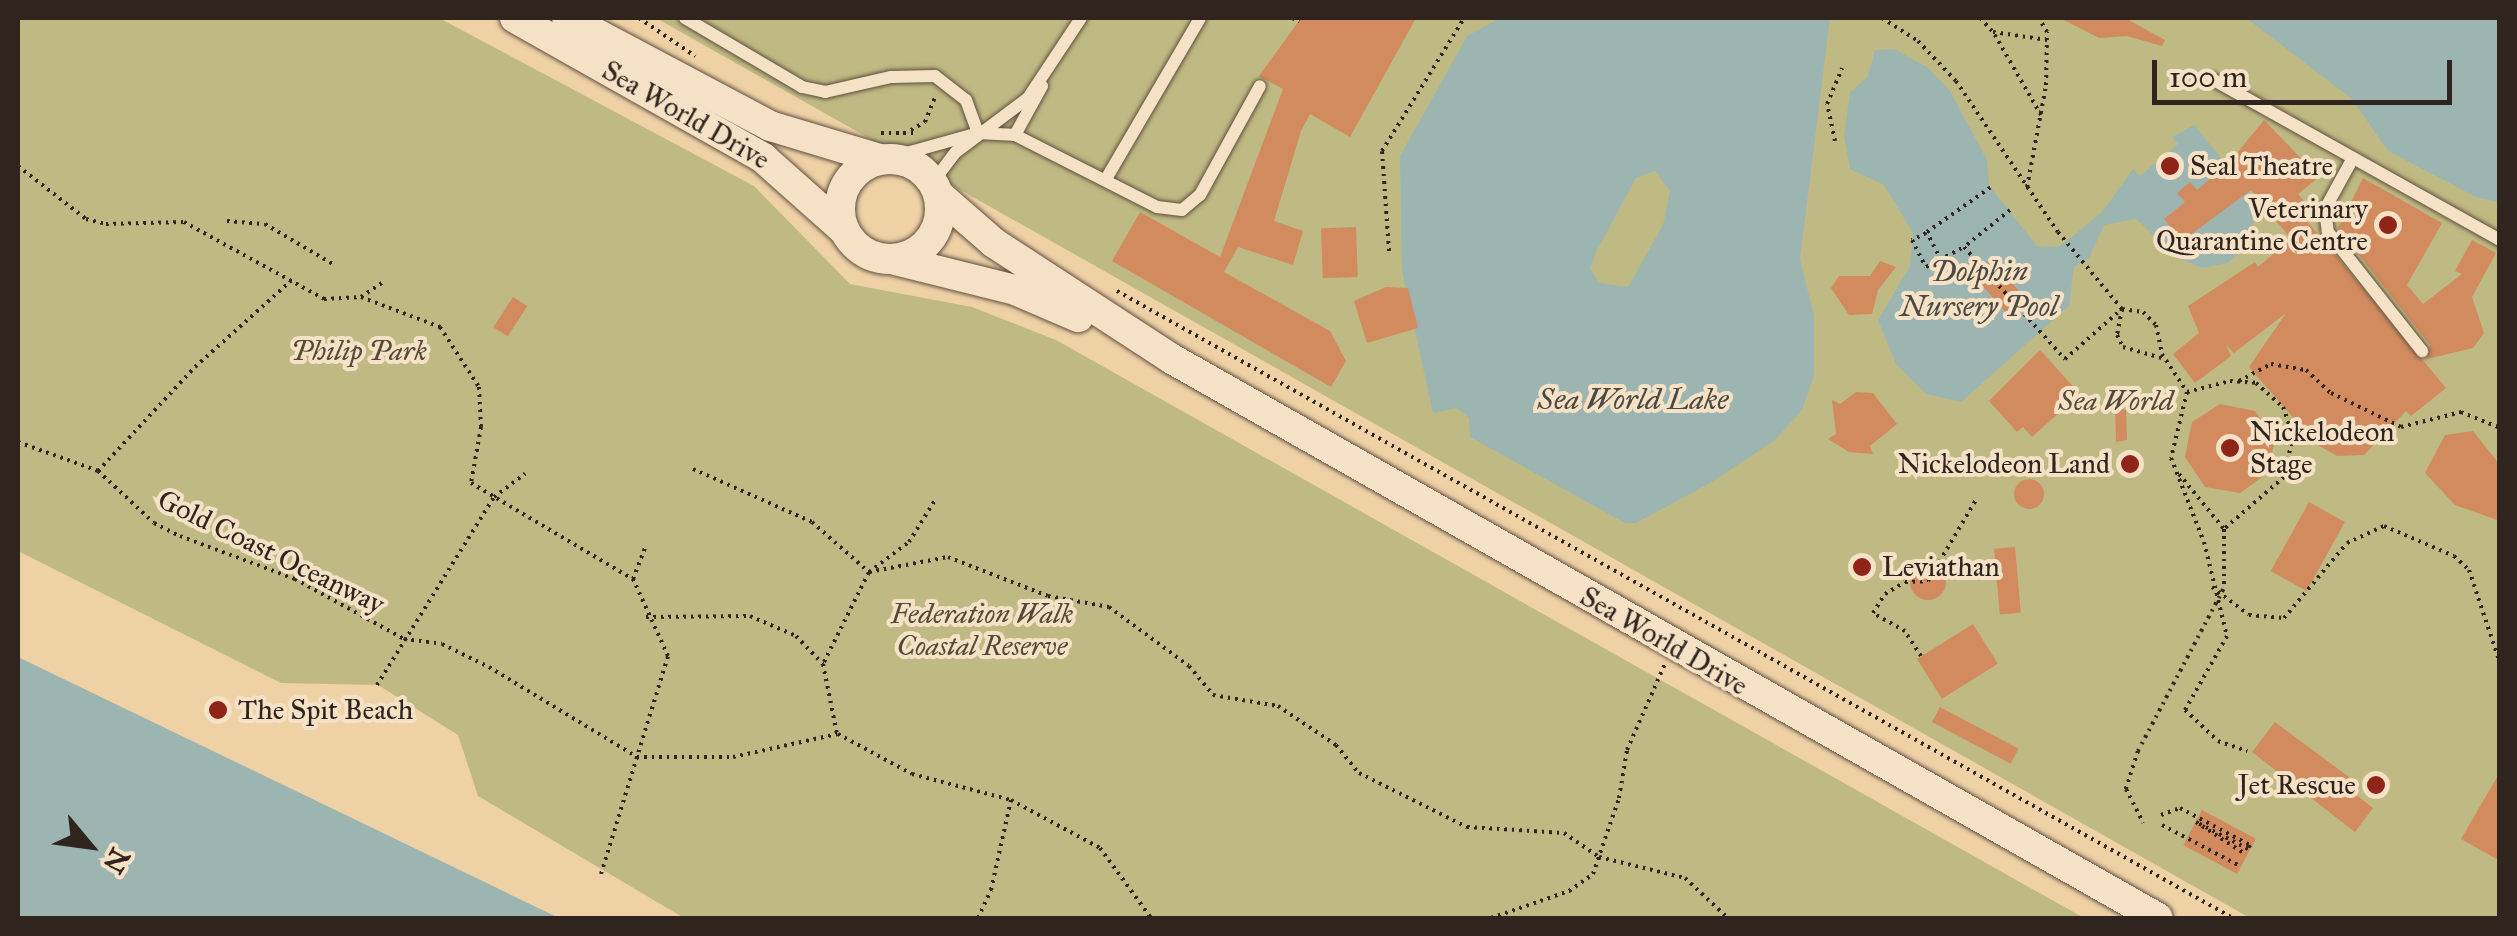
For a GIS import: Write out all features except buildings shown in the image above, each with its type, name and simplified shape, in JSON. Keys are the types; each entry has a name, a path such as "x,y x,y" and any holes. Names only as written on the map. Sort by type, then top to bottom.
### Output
{"street":[{"name":"Sea World Drive","path":"515,18 763,158 844,230"},
{"name":"Sea World Drive","path":"567,18 770,126 877,151"},
{"path":"877,151 912,164 936,189 932,238 895,260 864,253 844,230 840,199 846,184 877,151"},
{"name":"Sea World Drive","path":"936,189 994,242 1172,359 2158,918"},
{"name":"Sea World Drive","path":"895,260 1015,290 1172,359"}],"lane":[{"path":"685,18 802,87 824,92 917,73 935,76 966,100 978,132"},
{"path":"1016,135 1081,18"},
{"path":"1106,179 1200,18"},
{"path":"936,189 978,132 1028,98 1046,75"},
{"path":"2212,78 2500,240"},
{"path":"877,151 978,132 1016,135 1157,206 1182,210 1200,195 1260,86"},
{"path":"2353,158 2326,208 2328,232 2422,350"}],"path":[{"path":"639,18 710,67"},
{"path":"1292,18 1298,22"},
{"path":"1389,250 1382,152 1464,18"},
{"path":"1882,18 1938,59 2058,232 2122,309 2153,320 2167,361 2187,392 2172,458 2204,542 2212,588 2227,636 2185,710 2218,742 2247,751"},
{"path":"1980,18 1993,32 2042,117"},
{"path":"2027,187 2042,117 2047,40 2039,18"},
{"path":"1993,32 2047,40"},
{"path":"1836,141 1827,104 1842,68"},
{"path":"877,151 930,115 935,97"},
{"path":"911,130 926,144"},
{"path":"18,166 86,218 106,224 184,222 324,300 362,297 440,327 479,388 481,428 472,483 633,579 646,616 668,656 601,874"},
{"path":"1991,188 1912,240 1926,267 1964,247 2010,210"},
{"path":"227,220 264,224 336,266"},
{"path":"1928,232 1941,260"},
{"path":"1964,247 2065,359 2122,309"},
{"path":"98,471 195,367 290,281"},
{"path":"362,297 383,282"},
{"path":"1100,282 2233,918"},
{"path":"2122,309 2117,335 2123,347 2167,361"},
{"path":"2187,392 2239,381 2270,364 2306,370 2331,393 2401,427 2461,412 2500,428"},
{"path":"2224,528 2284,477 2293,447 2283,408 2256,383 2239,381"},
{"name":"Gold Coast Oceanway","path":"18,442 98,471 154,523 296,579 404,639 442,644 489,667 637,757"},
{"path":"692,468 812,522 870,572"},
{"path":"2143,823 2126,789 2138,751 2224,588 2224,528 2176,470"},
{"path":"378,685 494,497 525,474"},
{"path":"1921,656 1906,631 1873,613 1885,594 1905,582 1928,581 1976,498"},
{"path":"822,664 870,572 909,542 935,500"},
{"path":"2212,588 2248,615 2284,618 2346,543 2384,526 2454,556 2469,570 2500,663"},
{"path":"633,579 645,548"},
{"path":"870,572 948,557 1048,596 1109,607 1190,666 1213,695 1278,706 1336,744 1358,773 1468,827 1564,832 1599,857 1685,878 1728,918"},
{"path":"646,616 750,616 796,636 822,664 838,734"},
{"path":"1491,918 1569,892 1592,874 1627,750 1673,646"},
{"path":"637,757 733,757 838,734 912,774 1011,800 1100,848 1150,918"},
{"path":"978,918 991,890 1011,800"},
{"path":"2161,816 2180,808 2250,844 2248,849 2193,826 2245,854"},
{"path":"2162,825 2240,866"}],"green space":[{"path":"18,18 439,18 754,186 850,284 972,307 1056,340 2084,918 684,918 478,796 458,735 378,685 281,683 18,551"},
{"name":"Sea World","path":"656,18 2262,18 2499,141 2499,918 2250,918"}],"water":[{"name":"Sea World Lake","path":"1500,18 1830,18 1800,259 1814,316 1814,376 1802,410 1775,440 1712,482 1636,523 1625,523 1470,437 1469,418 1457,408 1433,413 1402,271 1400,156 1467,36","holes":["1655,171 1670,191 1663,225 1628,287 1599,283 1590,268 1636,178"]},
{"path":"2246,18 2499,18 2499,202 2476,197 2388,151 2352,99"},
{"name":"Dolphin Nursery Pool","path":"1894,49 1927,67 1950,91 1987,160 1989,185 2037,246 2058,247 2073,236 2102,212 2133,169 2140,176 2178,144 2172,137 2194,125 2258,203 2248,244 2228,263 2202,268 2178,258 2136,219 2104,225 2089,258 2074,267 2069,306 1961,402 1926,394 1896,364 1878,320 1910,266 1913,233 1884,185 1850,169 1844,135 1850,93 1868,76 1875,50"},
{"path":"18,657 559,918 18,918"}],"place":[{"name":"Seal Theatre","path":"2170,166"},
{"name":"Veterinary Quarantine Centre","path":"2388,225"},
{"name":"Nickelodeon Stage","path":"2230,448"},
{"name":"Nickelodeon Land","path":"2130,464"},
{"name":"Leviathan","path":"1862,567"},
{"name":"The Spit Beach","path":"218,710"},
{"name":"Jet Rescue","path":"2376,785"}],"park label":[{"name":"Philip Park","path":"359,351"},
{"name":"Federation Walk Coastal Reserve","path":"982,630"}]}
